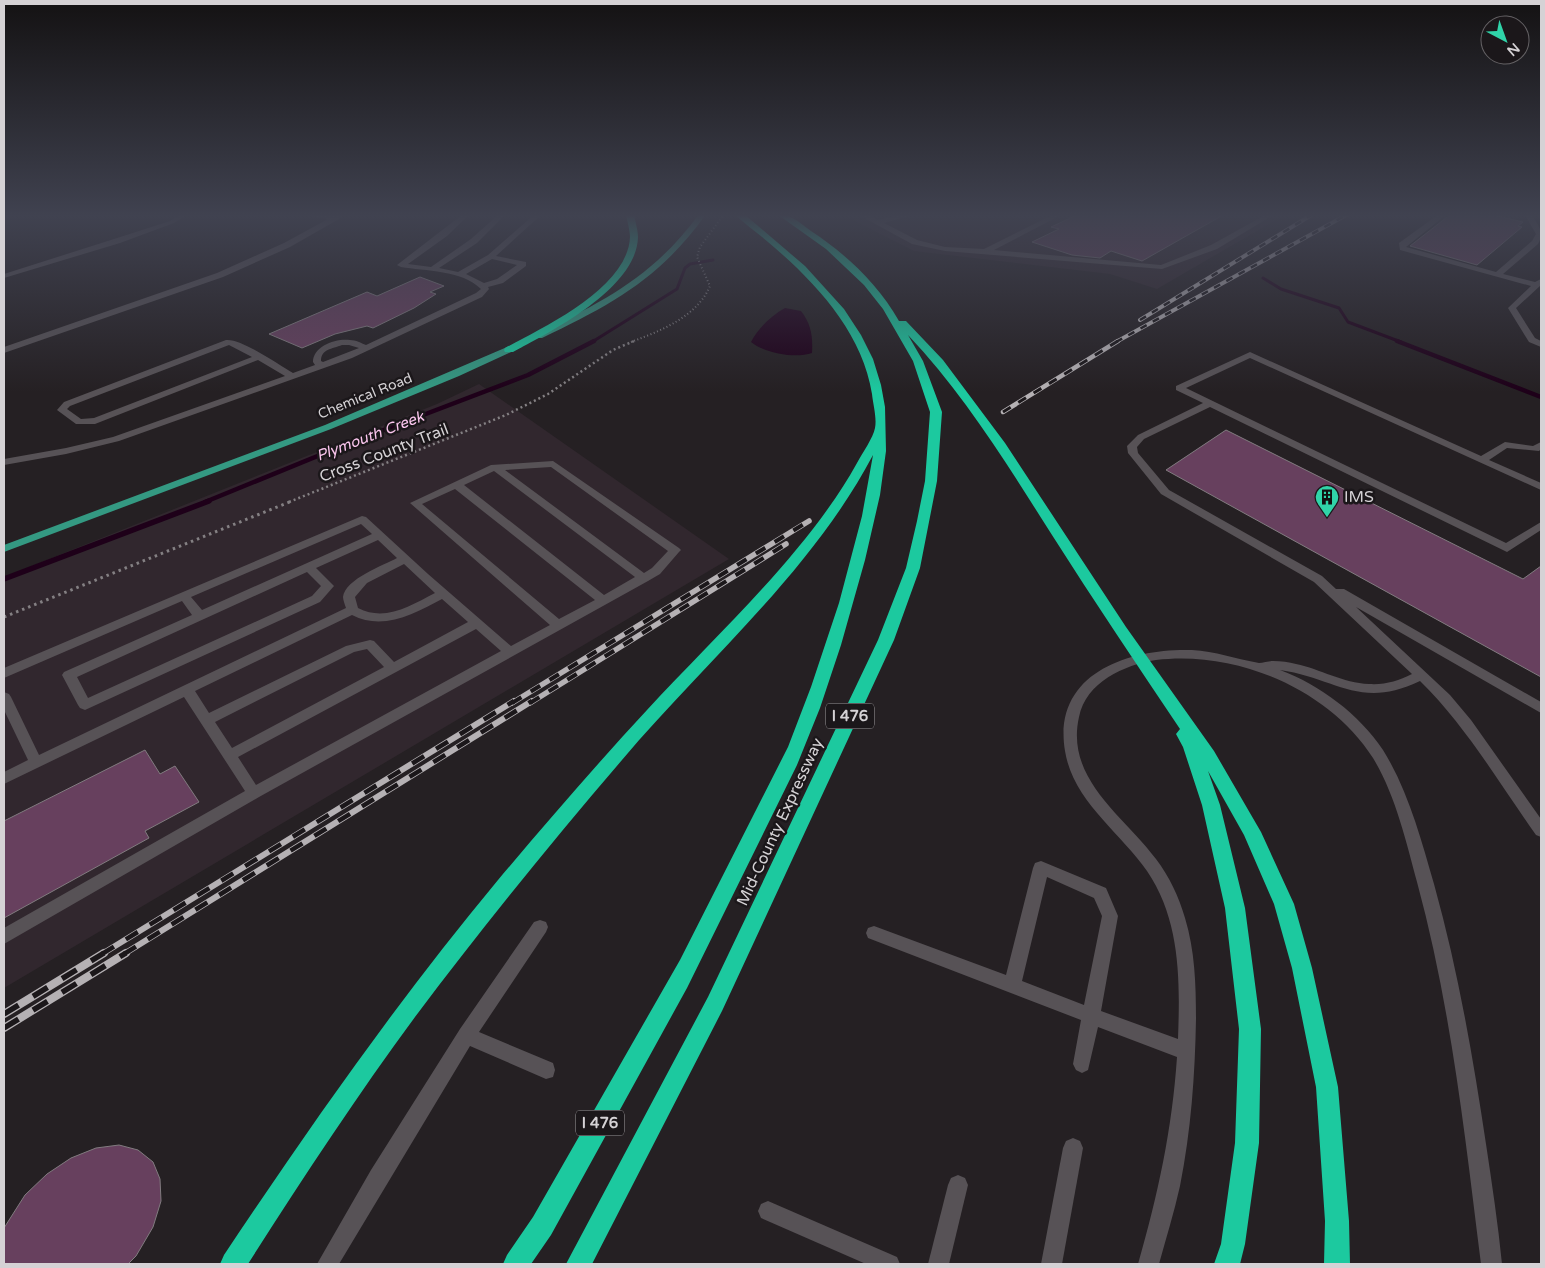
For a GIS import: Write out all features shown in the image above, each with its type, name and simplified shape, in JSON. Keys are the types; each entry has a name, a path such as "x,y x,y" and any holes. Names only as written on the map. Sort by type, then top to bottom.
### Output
{"highway":[{"path":"509,350 586,304 620,273"},
{"name":"Mid-County Expressway","path":"516,1264 542,1226 681,979 770,801 803,730 845,608 878,474 881,423 876,384 857,335 843,313 806,273"},
{"name":"Mid-County Expressway","path":"579,1264 715,1004 886,640 914,568 930,481 936,412 918,361 887,308 857,273"},
{"path":"887,308 920,340 939,362 1001,446 1121,631 1198,742 1230,792 1252,832 1284,904 1302,968 1327,1087 1337,1221 1337,1264"},
{"path":"233,1264 280,1191 373,1058 468,932 618,752 744,616 819,530 855,477 866,458 881,423"},
{"path":"1161,690 1191,747 1211,805 1234,908 1250,1029 1247,1143 1233,1244 1228,1264"}],"main road":[{"name":"Chemical Road","path":"4,549 425,388 605,304 651,273"}],"street":[{"path":"4,350 222,273"},
{"path":"4,462 66,451 116,439 322,366 367,348 479,295 485,289 481,283 449,273"},
{"path":"483,286 500,281 511,273"},
{"path":"1491,273 1539,283"},
{"path":"1539,283 1512,308 1532,340 1541,344"},
{"path":"259,357 95,421 79,422 62,410 67,404 229,342 241,346 292,376"},
{"path":"322,366 317,362 317,355 322,349 350,342 367,348"},
{"path":"1541,486 1250,355 1179,388 1507,548 1541,525"},
{"path":"1210,404 1141,437 1132,446 1133,453 1166,492 1541,708"},
{"path":"1482,460 1505,445 1538,447"},
{"path":"4,937 254,792 558,626 644,578 656,571 675,550 553,464 495,467 414,503 558,626"},
{"path":"495,467 644,578"},
{"path":"456,484 603,600"},
{"path":"4,673 362,519 404,559 510,652"},
{"path":"309,567 328,586 316,599 85,705 69,675 379,535"},
{"path":"404,559 358,584 349,597 352,610 367,618 388,618 402,614 443,593"},
{"path":"1318,579 1445,698 1466,724 1541,831"},
{"path":"184,596 200,616"},
{"path":"5,774 36,763 352,610"},
{"path":"230,755 477,623"},
{"path":"207,720 350,650 370,644 393,668"},
{"path":"1149,1264 1169,1188 1182,1114 1187,1052 1188,971 1181,930 1173,903 1149,861 1095,801 1085,787 1070,752 1071,720 1082,694 1105,673 1122,664 1156,656 1185,654 1220,657 1258,667 1330,704 1349,720 1376,751 1391,780 1419,861 1443,950 1463,1055 1492,1264"},
{"path":"1258,667 1281,666 1297,669 1346,687 1362,690 1398,686 1421,675"},
{"path":"187,690 254,792"},
{"path":"4,697 36,763"},
{"path":"1012,986 1041,868 1100,893 1110,916 1082,1064"},
{"path":"327,1264 378,1177 466,1035 540,927"},
{"path":"874,934 1187,1052"},
{"path":"466,1035 546,1070"},
{"path":"1051,1264 1073,1148"},
{"path":"938,1264 958,1184"},
{"path":"768,1211 890,1264"}],"path":[{"name":"Cross County Trail","path":"4,617 506,415 548,394 613,350 669,327 689,312 707,293 710,286 705,273"}],"shaded area":[{"path":"1103,273 1184,273 1157,289"},
{"path":"785,308 801,311 807,321 811,330 812,353 805,355 780,354 751,342 765,323"},
{"path":"479,384 729,559 4,988 4,577 437,404"}],"building":[{"path":"420,277 444,286 430,292 436,294 414,308 373,328 367,326 335,334 302,348 269,334 367,292 377,296"},
{"name":"IMS","path":"1226,430 1523,579 1541,566 1541,677 1166,470"},
{"path":"145,750 160,774 175,766 199,802 145,831 149,838 4,918 4,821"},
{"path":"119,1145 138,1150 153,1162 160,1179 161,1201 153,1227 136,1256 128,1264 4,1264 4,1228 25,1195 47,1174 71,1158 96,1148"}],"waterway":[{"name":"Plymouth Creek","path":"592,342 677,289 683,273"},
{"path":"1263,278 1281,289 1339,308 1348,322 1401,342"},
{"name":"Plymouth Creek","path":"205,502 347,444 528,375 594,341"},
{"path":"1397,341 1541,397"},
{"name":"Plymouth Creek","path":"4,579 209,501"}],"railway":[{"path":"1140,320 1216,273"},
{"path":"1116,342 1241,273"},
{"path":"1003,412 1118,341"},
{"path":"512,703 809,521"},
{"path":"530,703 786,544"},
{"path":"102,954 514,701"},
{"path":"124,954 532,701"},
{"path":"4,1014 104,953"},
{"path":"4,1028 126,953"}],"place":[{"name":"IMS","path":"1327,518"}]}
